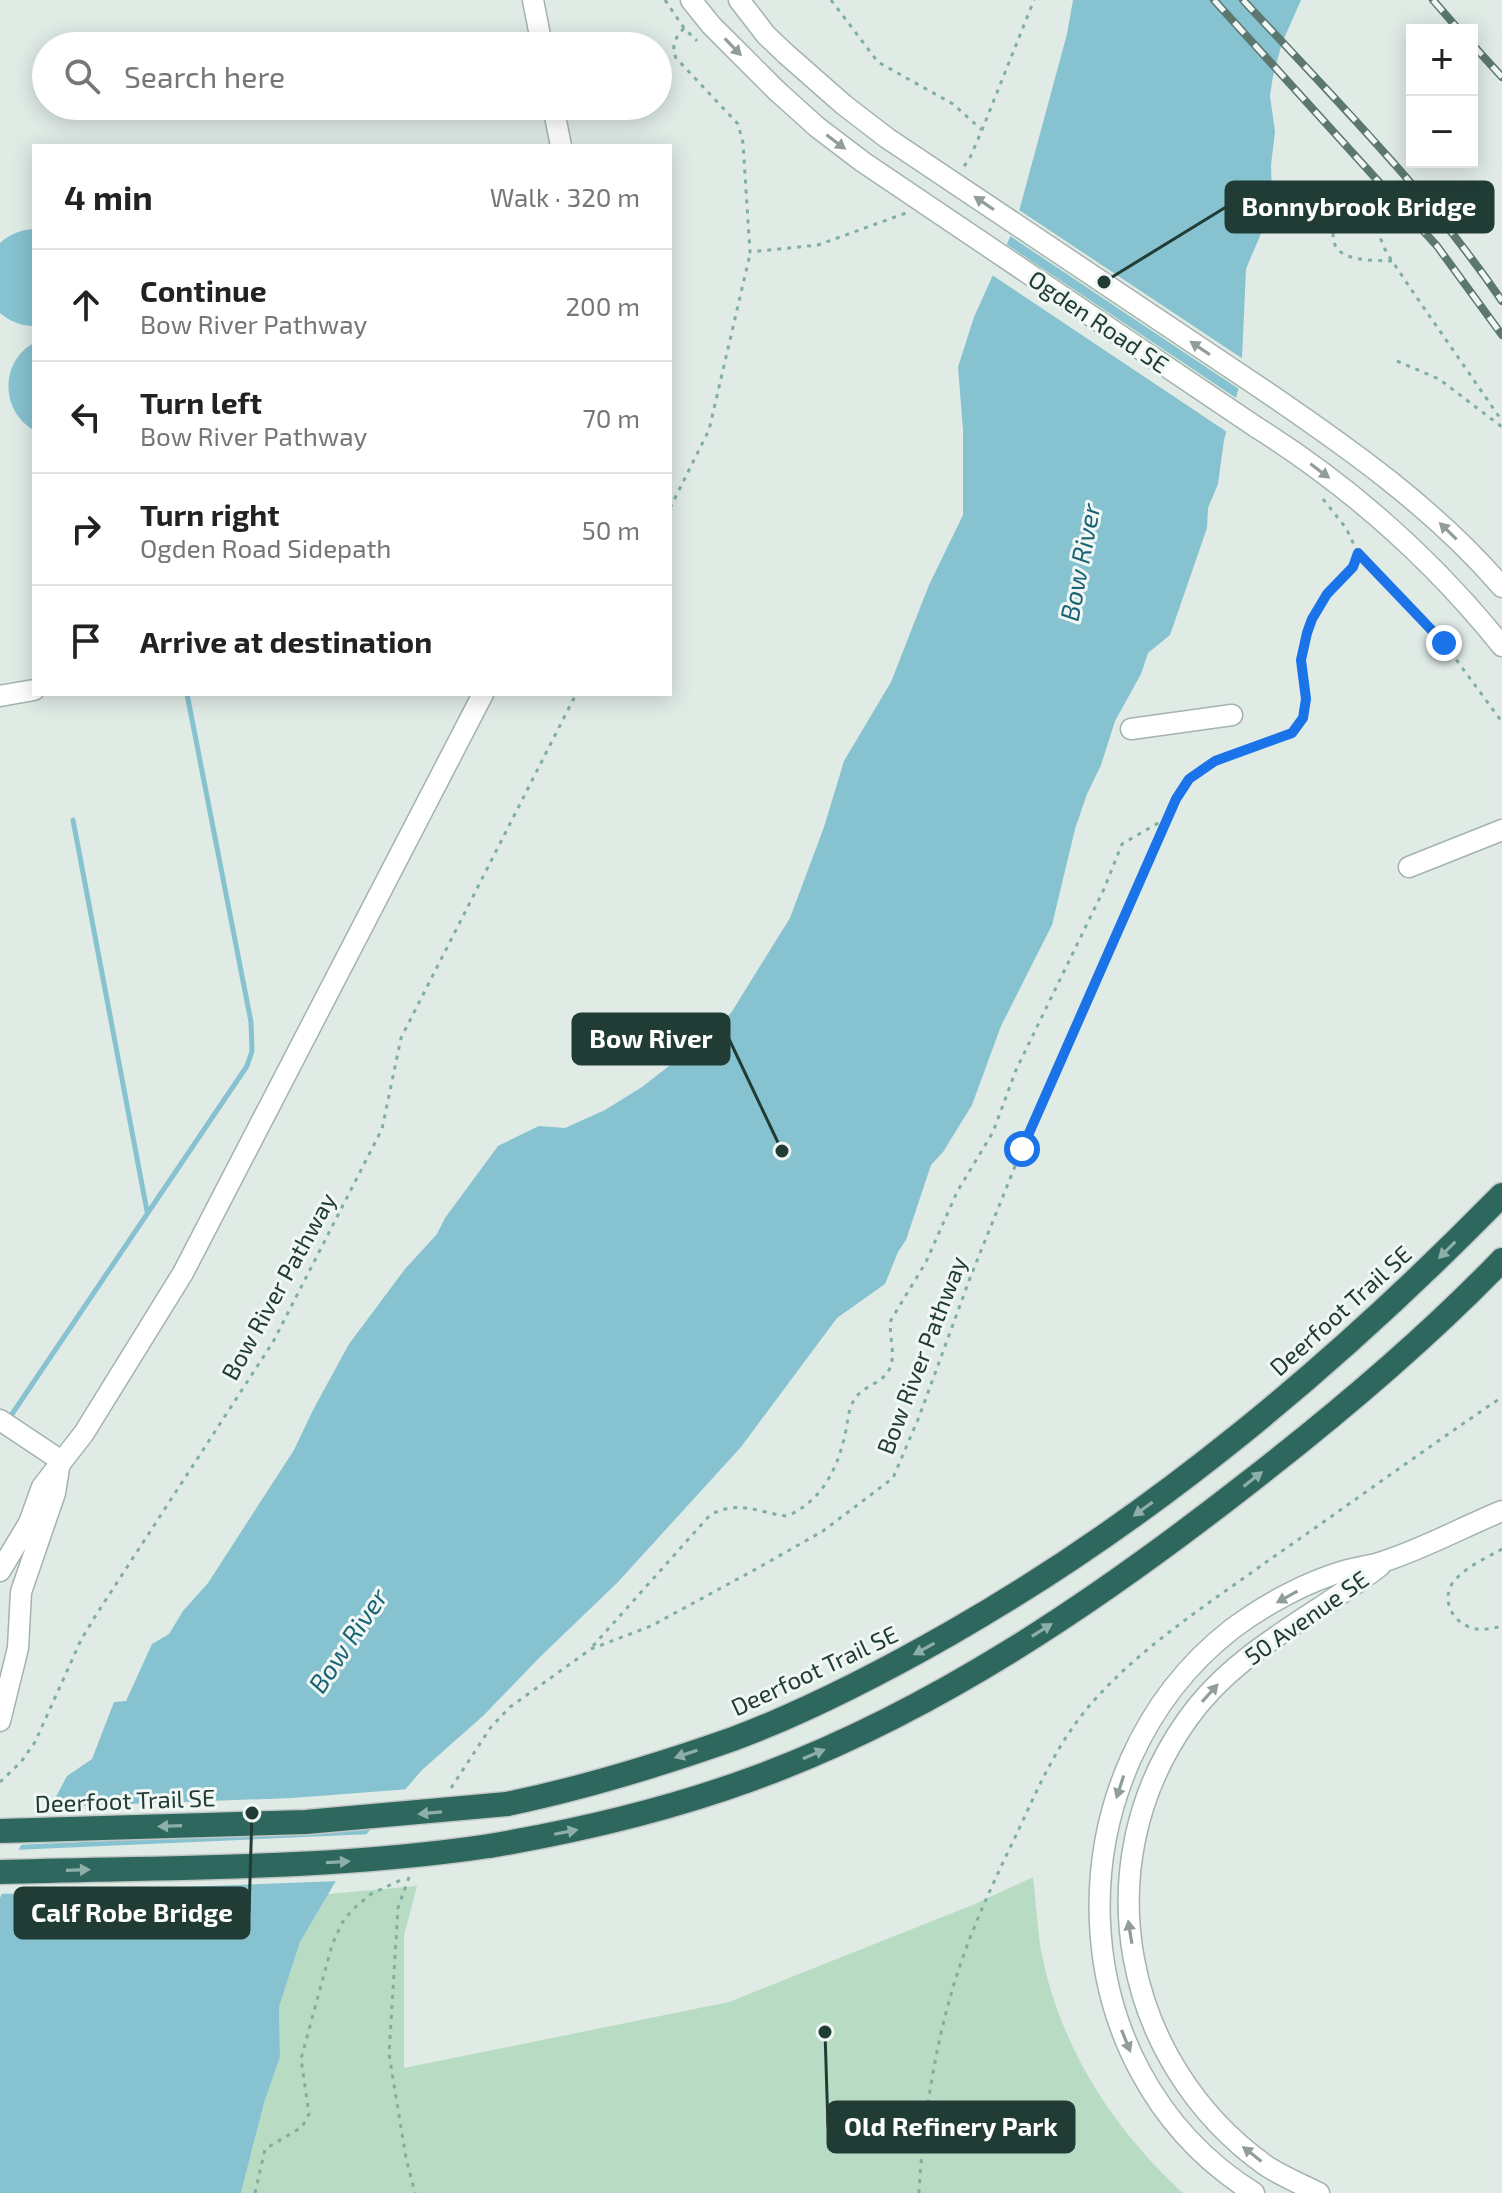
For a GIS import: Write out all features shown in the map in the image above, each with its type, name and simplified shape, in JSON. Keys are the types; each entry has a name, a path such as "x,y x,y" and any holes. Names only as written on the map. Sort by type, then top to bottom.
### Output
{"highway":[{"name":"Deerfoot Trail SE","path":"0,1831 306,1822 507,1804 572,1790 736,1738 856,1685 1001,1604 1107,1535 1226,1446 1401,1296 1502,1195"},
{"path":"0,1872 301,1864 434,1854 599,1825 752,1779 876,1726 930,1697 1024,1641 1152,1557 1346,1405 1502,1260"}],"street":[{"path":"533,0 539,32"},
{"name":"Ogden Road SE","path":"691,0 711,25 777,91 863,162 1306,460 1404,538 1464,599 1502,646"},
{"name":"Ogden Road SE","path":"739,0 766,35 844,105 887,138 1265,391 1389,478 1485,567 1502,587"},
{"path":"556,120 561,144"},
{"path":"0,696 32,690"},
{"path":"0,1571 29,1523 42,1487 84,1433 183,1273 482,696"},
{"path":"1131,729 1232,715"},
{"path":"1409,867 1502,830"},
{"path":"0,1420 60,1460"},
{"path":"0,1721 18,1648 21,1592 55,1493 60,1460"},
{"name":"50 Avenue SE","path":"1254,2193 1188,2138 1156,2098 1131,2053 1114,2007 1103,1958 1099,1906 1103,1855 1129,1759 1169,1691 1233,1629 1290,1594 1342,1571 1386,1561 1502,1511"},
{"name":"50 Avenue SE","path":"1319,2193 1268,2167 1238,2143 1211,2117 1188,2088 1172,2063 1147,2005 1132,1947 1127,1898 1135,1834 1145,1800 1168,1750 1188,1719 1252,1651 1355,1585 1386,1561"}],"path":[{"path":"665,0 684,28"},
{"path":"831,0 878,62 953,104 982,130"},
{"path":"1392,261 1364,262 1339,251 1333,242 1337,218 1355,209 1365,213 1374,224 1392,261 1502,424"},
{"path":"672,504 709,430 750,252"},
{"path":"1397,361 1439,379 1502,424"},
{"path":"1318,495 1346,528 1358,553 1444,643 1502,722"},
{"name":"Bow River Pathway","path":"445,1798 491,1727 510,1707 591,1649 651,1626 823,1531 893,1478 1022,1149 1167,818 1189,779 1215,761 1292,733 1303,718 1306,699 1301,660 1307,633 1327,594 1353,567 1358,553"},
{"name":"Bow River Pathway","path":"0,1782 21,1762 35,1742 81,1640 273,1342 382,1129 401,1038 575,696"},
{"path":"591,1649 710,1515 722,1509 741,1507 759,1508 787,1516 812,1501 831,1479 855,1398 881,1380 889,1370 892,1360 891,1320 926,1262 957,1192 993,1132 1022,1056 1104,889 1122,844 1167,818"},
{"path":"1502,1549 1465,1571 1448,1590 1448,1601 1452,1614 1464,1624 1479,1630 1502,1626"},
{"path":"255,2193 265,2149 302,2127 309,2114 301,2059 332,1945 342,1923 371,1894 410,1875 398,1908 389,2054 406,2158 415,2193"},
{"path":"920,2193 919,2171 932,2082 952,1991 984,1904"}],"green space":[{"path":"1033,1877 1041,1950 1049,1985 1075,2051 1092,2083 1133,2141 1183,2193 241,2193 264,2103 280,2057 279,2007 300,1942 328,1894 417,1886 404,1936 404,2068 729,2002 975,1904"}],"water":[{"path":"1073,0 1301,0 1282,43 1273,76 1270,96 1275,132 1271,165 1272,198 1268,217 1246,269 1241,380 1224,440 1218,484 1208,508 1207,528 1170,635 1148,653 1141,674 1115,721 1075,829 1052,925 1001,1026 972,1105 943,1152 931,1165 906,1240 885,1284 837,1318 741,1447 618,1582 484,1715 422,1770 357,1845 300,1942 279,2007 280,2057 264,2103 241,2193 0,2193 0,1898 33,1823 50,1808 67,1776 92,1759 114,1702 126,1701 152,1644 169,1634 183,1611 208,1583 294,1450 349,1344 405,1269 437,1234 445,1218 498,1146 539,1126 565,1128 605,1110 642,1087 696,1045 731,1013 790,918 824,827 844,761 891,682 929,585 963,515 963,430 958,367 974,317 1015,226 1067,34"},
{"path":"32,229 32,326 16,322 0,313 0,243 24,230"},
{"path":"32,344 32,429 15,411 8,386 10,373 23,351"}],"pier":[{"path":"1016,208 1246,361 1242,391 1007,234"},
{"path":"1003,242 1239,400 1230,434 989,273"},
{"path":"410,1789 376,1829 16,1845 30,1821 46,1807 292,1798"},
{"path":"372,1834 360,1847 340,1881 0,1894 14,1850"}],"waterway":[{"path":"10,1417 247,1066 252,1051 251,1022 187,696"},
{"path":"73,820 147,1211"}],"railway":[{"path":"1214,0 1437,246 1502,335"},
{"path":"1243,0 1411,183 1502,301"},
{"path":"1433,0 1454,24"},
{"path":"1478,51 1502,77"}],"place":[{"name":"Bonnybrook Bridge","path":"1104,282"},
{"name":"Bow River","path":"782,1151"},
{"name":"Calf Robe Bridge","path":"252,1813"},
{"name":"Old Refinery Park","path":"825,2032"}],"route":[{"path":"1022,1149 1176,799 1189,779 1215,761 1292,733 1306,708 1301,660 1312,619 1327,594 1353,567 1358,553 1444,643"}]}
